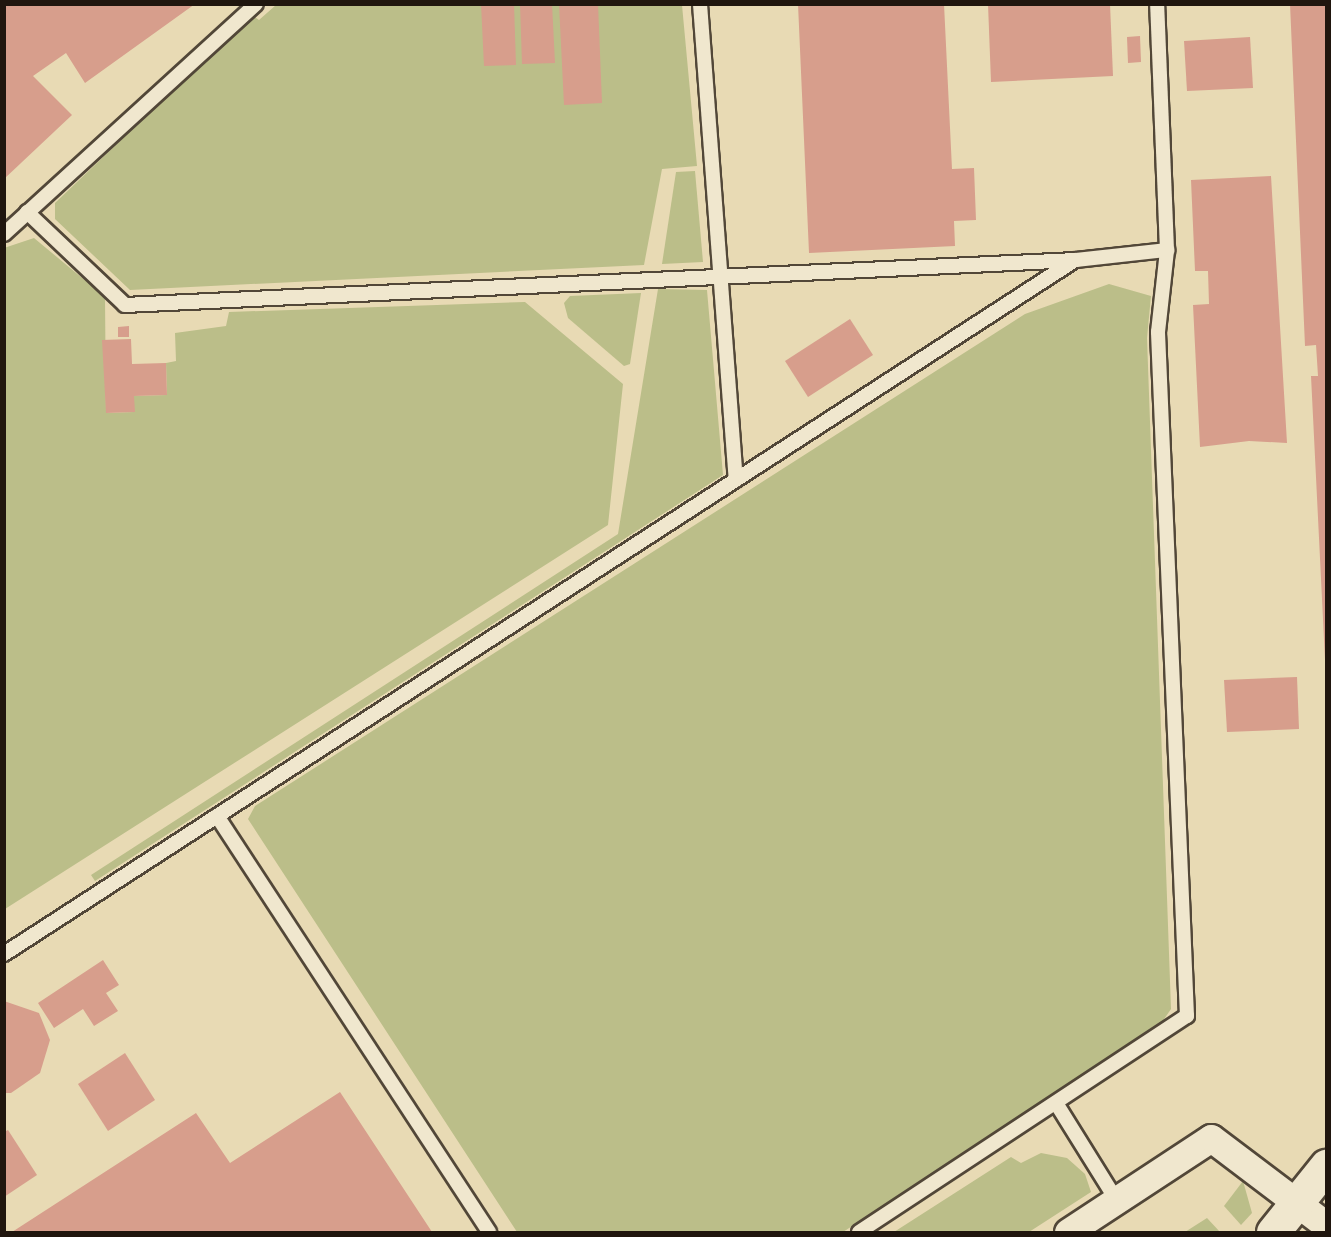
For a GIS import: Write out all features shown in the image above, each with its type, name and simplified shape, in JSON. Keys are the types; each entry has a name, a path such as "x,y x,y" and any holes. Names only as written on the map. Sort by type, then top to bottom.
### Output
{"street":[{"path":"1068,1233 1211,1138 1299,1201 1326,1225"},
{"path":"1274,1233 1326,1166"}],"lane":[{"path":"4,234 256,4"},
{"path":"700,4 736,480"},
{"path":"859,1233 1187,1016 1158,333 1167,250 1157,4"},
{"path":"27,212 125,305 1076,260 1167,250"},
{"path":"4,954 1076,260"},
{"path":"217,816 489,1233"},
{"path":"1056,1103 1117,1201"}],"green space":[{"path":"276,5 682,5 697,166 662,169 644,265 130,290 55,219 55,203 252,15 259,20"},
{"path":"695,171 703,262 662,264 676,172"},
{"path":"34,238 105,297 106,413 134,412 134,396 167,395 166,363 176,361 175,333 226,326 229,312 525,302 623,384 608,525 5,909 4,248"},
{"path":"1109,284 1151,296 1147,338 1171,1009 1160,1025 843,1232 517,1232 248,819 255,806 1025,314"},
{"path":"658,289 707,290 723,475 95,881 91,875 618,534"},
{"path":"641,293 630,364 624,366 568,318 564,303 570,296"},
{"path":"1041,1153 1067,1158 1085,1174 1091,1192 1029,1232 894,1232 1011,1157 1021,1163"},
{"path":"1243,1181 1252,1213 1241,1225 1224,1206"},
{"path":"1207,1218 1220,1232 1185,1232"}],"building":[{"path":"4,4 195,4 85,83 66,53 33,76 72,115 4,179"},
{"path":"481,4 514,4 516,65 484,66"},
{"path":"520,4 552,4 555,63 522,64"},
{"path":"559,4 598,4 602,103 564,105"},
{"path":"798,4 944,4 952,169 974,168 976,220 954,221 955,246 809,253"},
{"path":"988,4 1110,4 1113,76 991,82"},
{"path":"1290,4 1326,4 1326,680 1311,376 1318,376 1316,345 1305,346"},
{"path":"1140,36 1141,62 1128,63 1127,37"},
{"path":"1250,37 1253,88 1187,91 1184,41"},
{"path":"1271,176 1287,443 1249,441 1200,447 1193,305 1209,304 1208,271 1195,271 1191,180"},
{"path":"850,319 873,355 808,397 785,361"},
{"path":"129,326 129,337 118,337 118,327"},
{"path":"131,339 132,364 166,363 167,395 134,396 135,412 106,413 102,340"},
{"path":"1297,677 1299,729 1227,732 1224,680"},
{"path":"103,960 119,985 106,993 118,1011 94,1026 83,1009 54,1028 38,1003"},
{"path":"4,1001 39,1013 50,1040 40,1073 11,1093 4,1093"},
{"path":"125,1053 155,1100 108,1131 78,1084"},
{"path":"340,1092 432,1232 12,1232 196,1113 230,1163"},
{"path":"8,1130 37,1175 4,1197 4,1132"}]}
